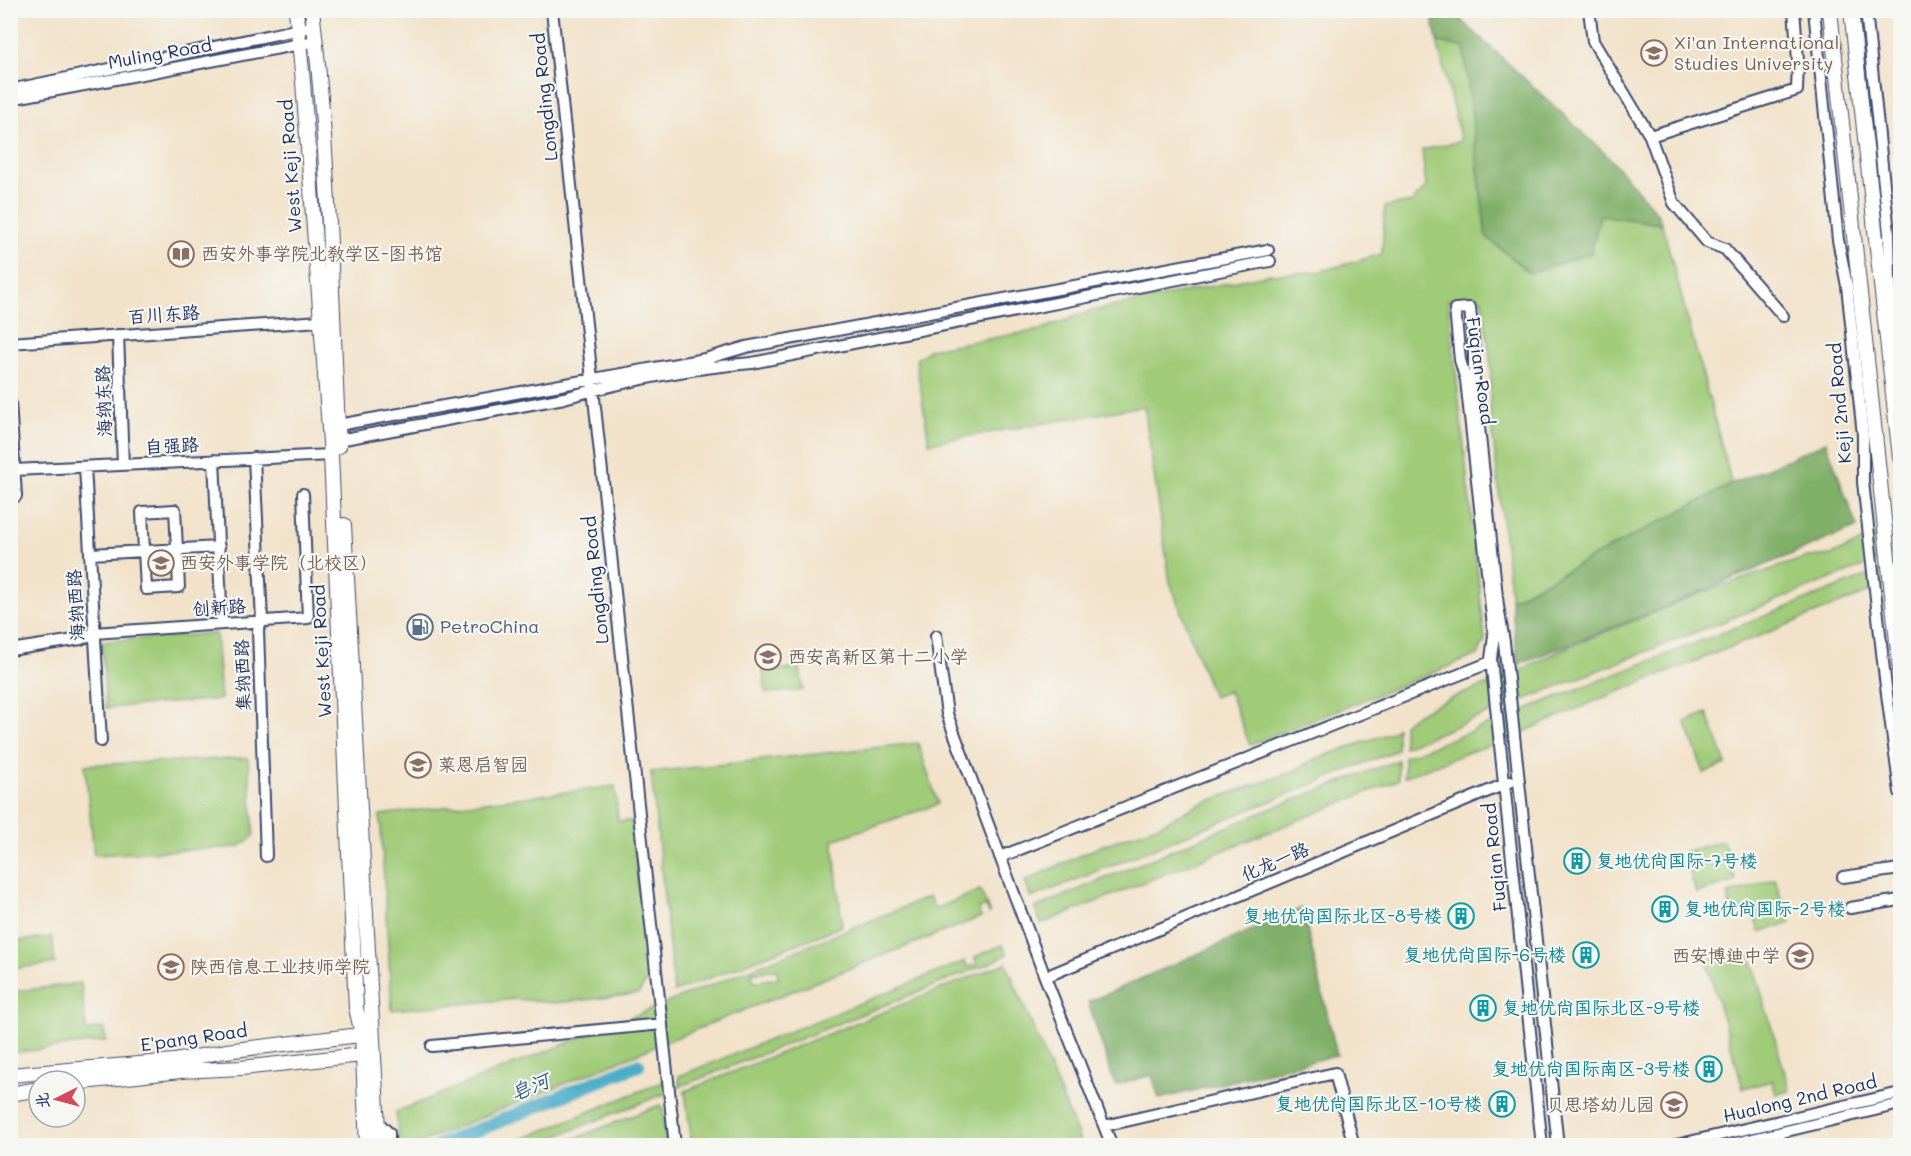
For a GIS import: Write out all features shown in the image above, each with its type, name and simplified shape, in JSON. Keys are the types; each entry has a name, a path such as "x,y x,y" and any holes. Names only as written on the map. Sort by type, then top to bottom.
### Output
{"main road":[{"name":"West Keji Road","path":"296,10 331,455 356,1008 372,1033"},
{"name":"West Keji Road","path":"312,10 331,229 332,313 378,1123 368,1145"},
{"name":"Keji 2nd Road","path":"1830,10 1900,670"},
{"path":"1851,10 1900,458"},
{"name":"E'pang Road","path":"10,1075 174,1061 226,1051 372,1033"},
{"name":"West Keji Road","path":"368,1145 374,1054"},
{"name":"E'pang Road","path":"87,1082 374,1054"},
{"path":"10,1094 27,1091"}],"street":[{"name":"Longding Road","path":"552,10 675,1146"},
{"path":"1589,10 1593,41 1650,136 1674,203 1707,242 1725,249 1783,316"},
{"path":"1650,136 1797,90 1798,60 1794,10"},
{"name":"Keji 2nd Road","path":"1814,10 1838,240 1847,286 1863,435 1863,482 1900,792"},
{"path":"1866,10 1890,232 1890,280 1900,372"},
{"name":"Muling Road","path":"10,90 314,26"},
{"name":"Muling Road","path":"10,99 316,41"},
{"path":"338,424 591,385 709,366 752,363 1269,256 746,347 705,359 591,385 564,398 339,440"},
{"name":"Fuqian Road","path":"1542,1146 1491,662 1494,635 1466,380 1460,360 1455,309 1470,308 1477,404 1498,606 1504,642 1558,1146"},
{"name":"百川东路","path":"10,343 320,321"},
{"name":"海纳东路","path":"118,335 123,465"},
{"path":"10,401 16,496 10,497"},
{"name":"自强路","path":"14,470 331,455"},
{"name":"集纳西路","path":"254,458 262,621 258,630 266,856"},
{"path":"214,460 222,624"},
{"name":"海纳西路","path":"86,467 101,741"},
{"name":"创新路","path":"10,650 81,639 94,633 308,618 303,494"},
{"path":"175,510 177,549 178,587 146,588 142,512 175,510"},
{"path":"90,554 219,547"},
{"path":"936,636 947,714 1045,976 1112,1146"},
{"path":"1000,856 1491,662"},
{"name":"化龙一路","path":"1045,976 1519,779"},
{"path":"1843,877 1900,869"},
{"path":"1850,908 1900,900"},
{"path":"432,1047 662,1024"},
{"path":"1104,1126 1335,1073 1354,1146"},
{"name":"Hualong 2nd Road","path":"1672,1146 1900,1093"},
{"name":"Hualong 2nd Road","path":"1723,1146 1900,1104"},
{"name":"West Keji Road","path":"378,1123 388,1133 389,1146"}],"green space":[{"path":"1431,11 1447,11 1458,17 1608,156 1657,213 1662,224 1600,215 1591,253 1530,273 1486,236 1464,48 1437,41"},
{"path":"1437,41 1464,48 1486,236 1529,273 1591,253 1600,215 1662,224 1732,484 1511,600 1490,410 1491,366 1482,299 1448,300 1485,640 1478,655 1250,745 1229,691 1213,697 1170,582 1144,406 929,443 916,360 930,349 1040,330 1087,312 1271,274 1318,272 1382,254 1385,207 1412,202 1426,187 1422,150 1461,141"},
{"path":"1826,442 1857,527 1640,617 1518,664 1511,600 1732,484"},
{"path":"1879,535 1892,555 1500,709 1497,681 1566,648 1707,591 1808,557 1831,555"},
{"path":"1893,566 1895,582 1595,701 1503,741 1501,719"},
{"path":"216,633 221,699 106,708 102,642"},
{"path":"800,668 803,690 766,693 763,671"},
{"path":"1491,683 1494,711 1404,747 1403,724 1434,705"},
{"path":"1707,713 1726,764 1704,773 1685,722"},
{"path":"1495,722 1497,743 1404,777 1404,757"},
{"path":"1397,728 1397,750 1031,898 1025,881 1103,845 1157,826 1200,804 1292,772 1313,760 1390,733"},
{"path":"918,743 938,804 833,840 842,926 674,992 651,772"},
{"path":"248,758 254,836 239,847 94,855 85,765"},
{"path":"1398,760 1398,780 1041,924 1035,908 1275,807"},
{"path":"615,786 618,821 632,821 648,979 638,994 555,1003 515,999 392,1010 380,815"},
{"path":"1723,841 1736,881 1696,893 1684,852"},
{"path":"1775,879 1783,905 1733,919 1727,895"},
{"path":"980,890 990,913 985,906 978,909 981,917 739,1012 414,1145 399,1145 396,1112 929,897 935,909","holes":["777,969 778,978 753,982 752,973"]},
{"path":"1786,907 1790,923 1759,932 1754,916"},
{"path":"1302,908 1337,1055 1159,1099 1152,1075 1115,1085 1088,1002"},
{"path":"52,937 55,963 11,969 11,942"},
{"path":"1003,945 1007,954 993,962 679,1087 679,1076 965,961 966,966 977,965 975,957"},
{"path":"1729,953 1732,959 1750,954 1790,1091 1776,1094 1772,1081 1743,1088 1706,960"},
{"path":"1006,963 1082,1145 692,1145 685,1091"},
{"path":"81,983 86,1030 104,1028 106,1041 11,1053 11,992"},
{"path":"672,1078 674,1090 534,1145 505,1146"},
{"path":"660,1105 663,1110 667,1145 558,1145"}],"waterway":[{"name":"皂河","path":"438,1146 638,1065"}],"place":[{"name":"Xi'an International Studies University","path":"1654,53"},
{"name":"西安外事学院北教学区-图书馆","path":"181,254"},
{"name":"西安外事学院（北校区）","path":"161,563"},
{"name":"PetroChina","path":"420,627"},
{"name":"西安高新区第十二小学","path":"768,657"},
{"name":"莱恩启智园","path":"418,765"},
{"name":"复地优尚国际-7号楼","path":"1577,861"},
{"name":"复地优尚国际-2号楼","path":"1665,909"},
{"name":"复地优尚国际北区-8号楼","path":"1461,916"},
{"name":"复地优尚国际-6号楼","path":"1586,955"},
{"name":"西安博迪中学","path":"1800,956"},
{"name":"陕西信息工业技师学院","path":"171,967"},
{"name":"复地优尚国际北区-9号楼","path":"1483,1008"},
{"name":"复地优尚国际南区-3号楼","path":"1709,1069"},
{"name":"复地优尚国际北区-10号楼","path":"1502,1104"},
{"name":"贝思塔幼儿园","path":"1674,1105"}]}
